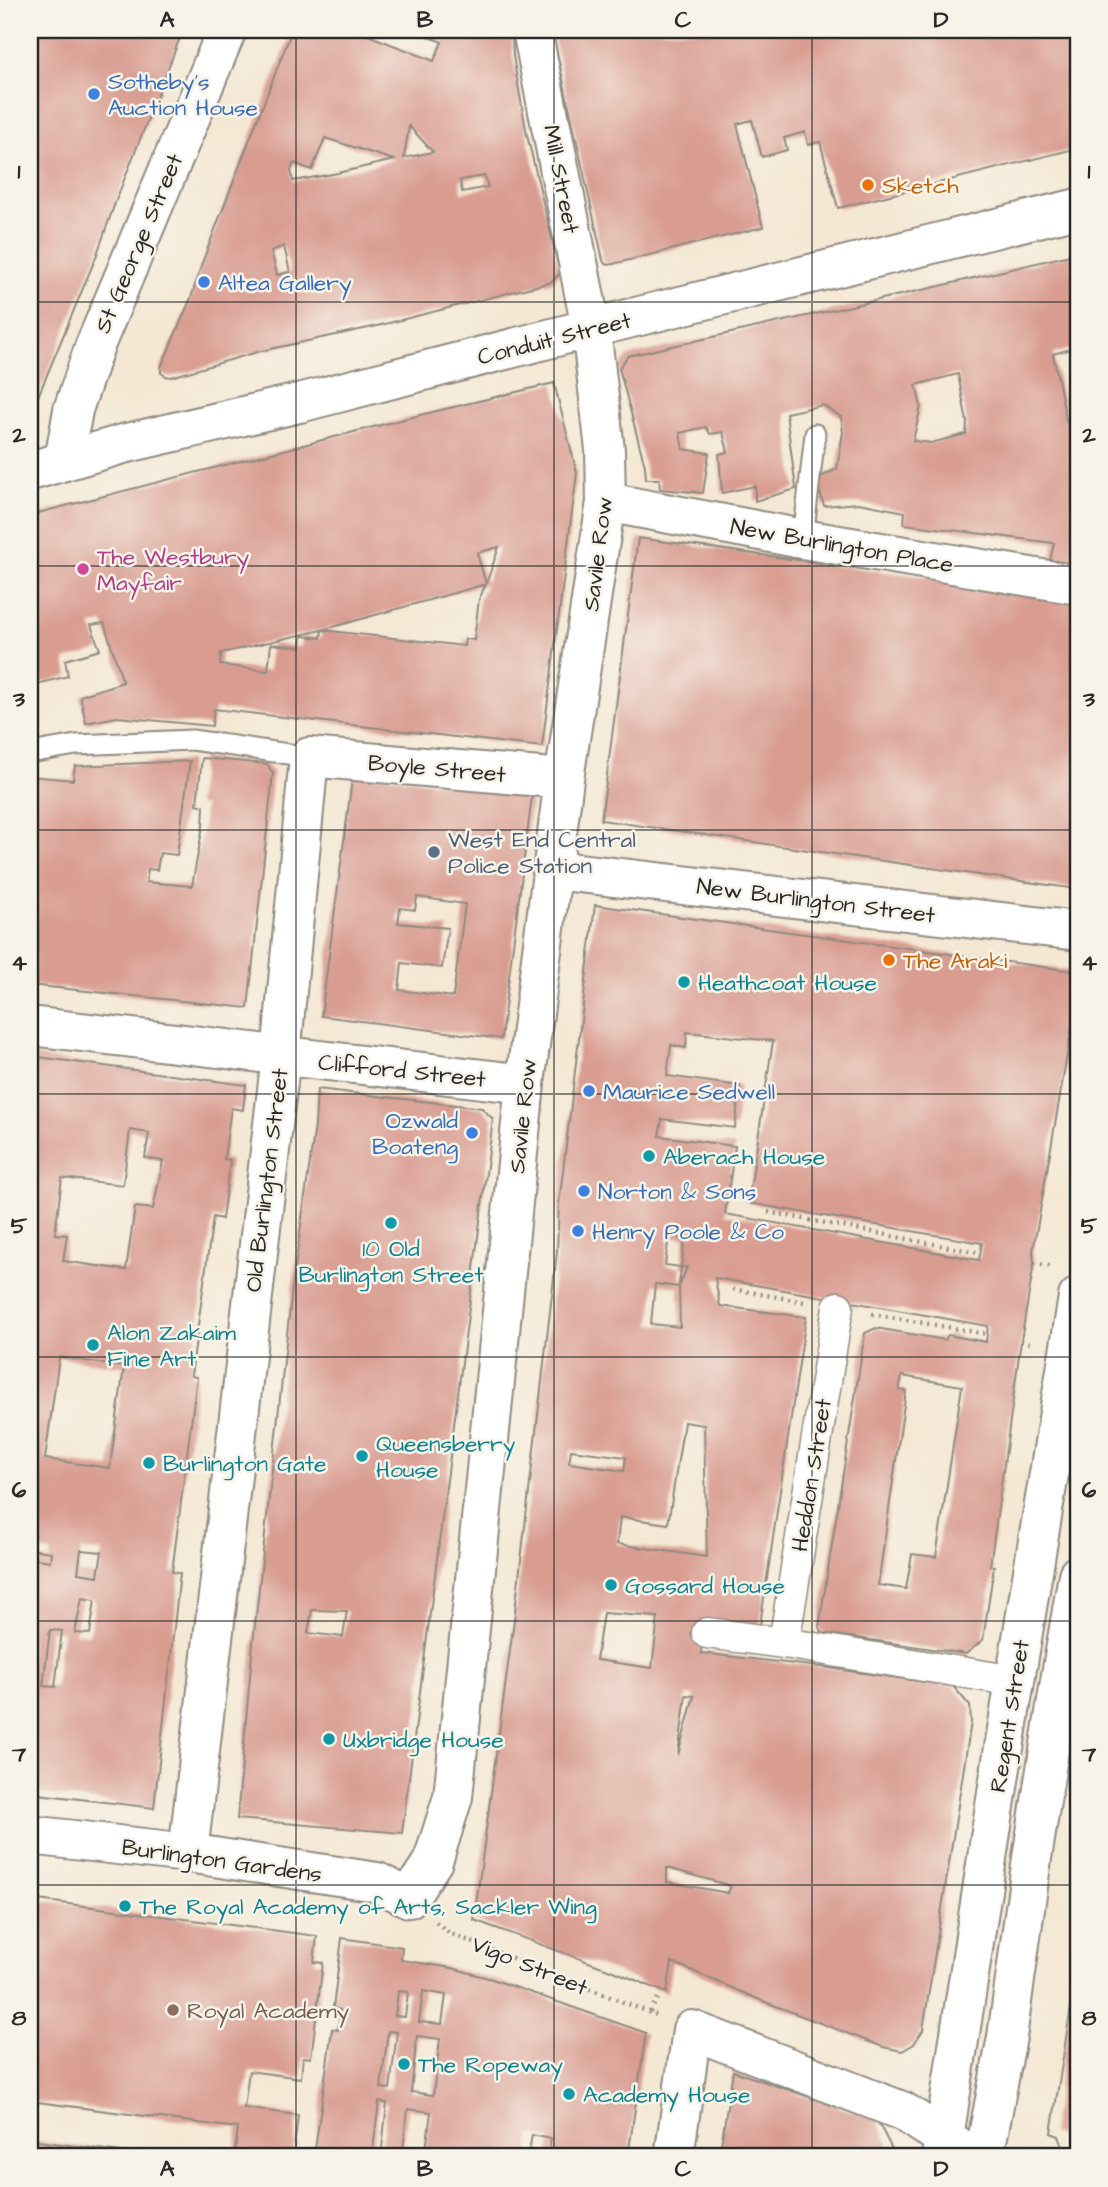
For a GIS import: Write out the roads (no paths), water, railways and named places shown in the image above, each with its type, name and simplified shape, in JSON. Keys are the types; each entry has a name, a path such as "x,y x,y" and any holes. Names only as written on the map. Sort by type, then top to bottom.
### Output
{"street":[{"name":"St George Street","path":"47,466 72,412 94,348 227,30"},
{"name":"Mill Street","path":"532,30 591,328"},
{"name":"Conduit Street","path":"47,466 113,447 1078,208"},
{"name":"Savile Row","path":"410,1898 433,1861 453,1797 524,1084 564,779 606,502 605,450 591,328"},
{"name":"New Burlington Place","path":"606,502 803,539 1078,585"},
{"name":"Boyle Street","path":"309,757 564,779"},
{"name":"Old Burlington Street","path":"188,1853 281,1056 309,757"},
{"name":"New Burlington Street","path":"553,870 1078,931"},
{"name":"Clifford Street","path":"30,1026 524,1084"},
{"name":"Regent Street","path":"942,2147 1015,1681 1068,1282"},
{"name":"Heddon Street","path":"784,1643 838,1307"},
{"name":"Regent Street","path":"984,2157 1069,1676 1078,1575"},
{"path":"707,1633 1015,1681"},
{"name":"Burlington Gardens","path":"30,1835 188,1853 377,1882 410,1898"},
{"path":"674,2157 676,2023 902,2111 942,2147 975,2157"}],"lane":[{"path":"803,539 815,434"},
{"path":"30,753 76,745 192,740 309,757"}],"place":[{"name":"Sotheby's Auction House","path":"94,94"},
{"name":"Sketch","path":"868,185"},
{"name":"Altea Gallery","path":"204,282"},
{"name":"The Westbury Mayfair","path":"83,569"},
{"name":"West End Central Police Station","path":"434,852"},
{"name":"The Araki","path":"889,960"},
{"name":"Heathcoat House","path":"684,982"},
{"name":"Maurice Sedwell","path":"589,1091"},
{"name":"Ozwald Boateng","path":"472,1133"},
{"name":"Aberach House","path":"649,1156"},
{"name":"Norton & Sons","path":"584,1191"},
{"name":"10 Old Burlington Street","path":"391,1223"},
{"name":"Henry Poole & Co","path":"578,1231"},
{"name":"Alon Zakaim Fine Art","path":"93,1345"},
{"name":"Queensberry House","path":"362,1456"},
{"name":"Burlington Gate","path":"149,1463"},
{"name":"Gossard House","path":"611,1585"},
{"name":"Uxbridge House","path":"329,1739"},
{"name":"The Royal Academy of Arts, Sackler Wing","path":"125,1906"},
{"name":"Royal Academy","path":"173,2010"},
{"name":"The Ropeway","path":"404,2064"},
{"name":"Academy House","path":"569,2094"}]}
